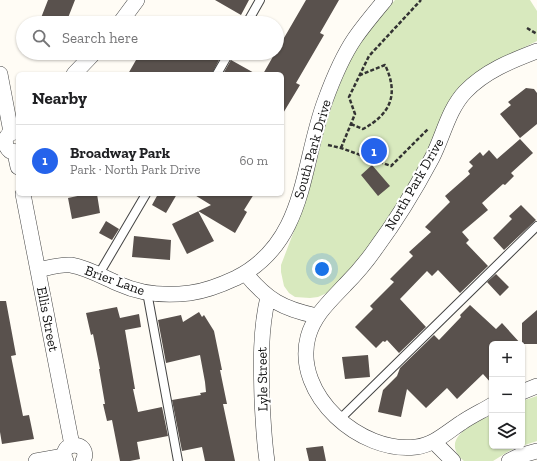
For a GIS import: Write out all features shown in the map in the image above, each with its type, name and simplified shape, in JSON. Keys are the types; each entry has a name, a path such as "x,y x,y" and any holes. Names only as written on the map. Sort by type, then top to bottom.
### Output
{"street":[{"path":"125,16 137,0"},
{"name":"South Park Drive","path":"245,273 267,256 283,234 294,213 302,192 317,126 325,101 336,75 355,38 385,0"},
{"name":"North Park Drive","path":"434,442 417,447 402,448 391,446 359,434 339,420 323,403 316,392 307,369 306,353 308,338 317,316 328,302 361,268 390,226 432,157 460,98 474,83 492,70 537,51"},
{"path":"76,72 87,60"},
{"path":"0,74 12,146"},
{"name":"Ellis Street","path":"23,196 38,270 67,454"},
{"name":"Brier Lane","path":"38,270 70,265 98,274 126,287 146,292 176,294 192,293 210,289 245,273"},
{"path":"245,273 268,297 290,309 317,316"},
{"name":"Lyle Street","path":"267,461 263,419 261,364 262,327 268,297"},
{"path":"525,391 537,386"},
{"path":"453,461 434,442 461,423 489,407"},
{"path":"36,461 67,454 77,445 83,448 85,455 83,461"},
{"path":"509,461 519,456 537,451"}],"lane":[{"path":"251,16 260,0"},
{"path":"218,72 225,60"},
{"path":"98,274 145,196"},
{"path":"339,420 537,226"},
{"path":"146,292 178,461"}],"path":[{"path":"341,148 355,114 349,97 369,56 421,0"},
{"path":"527,28 537,34"},
{"path":"351,124 363,129 375,122 387,109 391,98 391,80 385,65 359,75"},
{"path":"328,144 391,166 429,127"}],"green space":[{"path":"395,0 530,0 537,11 537,41 489,65 367,252 329,292 318,297 295,297 289,293 284,286 281,265 299,218 316,165 323,133 335,96 350,60 362,39"},
{"path":"537,396 537,441 525,445 525,413 525,400"},
{"path":"489,416 489,449 514,449 493,461 464,461 457,453 455,446 457,439 468,427"}],"building":[{"path":"48,0 75,0 69,16 42,16"},
{"path":"215,0 249,0 241,15"},
{"path":"306,0 339,0 320,33 324,35 296,83 300,85 284,112 284,72 264,72 271,60 284,60 284,38"},
{"path":"136,60 219,60 213,72 129,72"},
{"path":"231,60 252,72 224,72"},
{"path":"526,88 534,89 537,93 537,124 520,138 500,114 511,105 508,102"},
{"path":"520,139 533,153 511,173 514,176 505,185 503,184 482,203 488,210 462,232 469,240 466,243 488,266 460,293 438,270 432,276 427,271 400,299 426,327 399,353 387,340 385,342 383,341 376,348 355,327 373,309 370,306 394,282 390,279 413,256 409,252 431,232 425,227 450,202 445,196 470,174 468,171 473,166 469,162 480,152 483,156 489,150 497,159"},
{"path":"372,165 390,186 378,196 361,175"},
{"path":"78,196 97,196 100,213 72,219 68,198"},
{"path":"157,196 176,196 166,213 152,205"},
{"path":"196,196 253,196 244,210 247,212 235,233 198,211 211,205"},
{"path":"521,205 536,220 504,250 493,238 512,219 509,216"},
{"path":"198,211 214,241 187,254 172,224"},
{"path":"106,221 119,229 112,240 99,233"},
{"path":"134,236 171,240 170,260 132,257"},
{"path":"496,274 509,287 500,296 487,282"},
{"path":"0,301 6,301 16,355 11,356 23,416 29,415 34,439 2,444 0,432"},
{"path":"470,305 496,329 502,323 518,341 489,341 489,381 483,374 457,399 447,388 426,408 407,389 401,417 378,412 383,390 397,376 400,368 434,335 439,340 461,317 460,315"},
{"path":"117,307 120,318 139,314 141,327 125,330 135,389 133,389 138,412 162,407 168,436 137,442 140,459 130,461 120,461 112,420 107,421 103,404 105,404 100,369 93,334 91,335 86,313"},
{"path":"537,310 537,344 525,344 525,341 522,341 522,323"},
{"path":"199,312 202,317 204,315 214,331 227,404 223,404 235,461 205,461 202,447 182,451 172,400 201,395 200,393 206,392 205,382 200,355 166,363 158,320 181,315 183,322"},
{"path":"368,355 370,377 345,379 342,357"},
{"path":"323,446 326,461 309,461 306,448"}],"place":[{"name":"Broadway Park","path":"374,151"}]}
